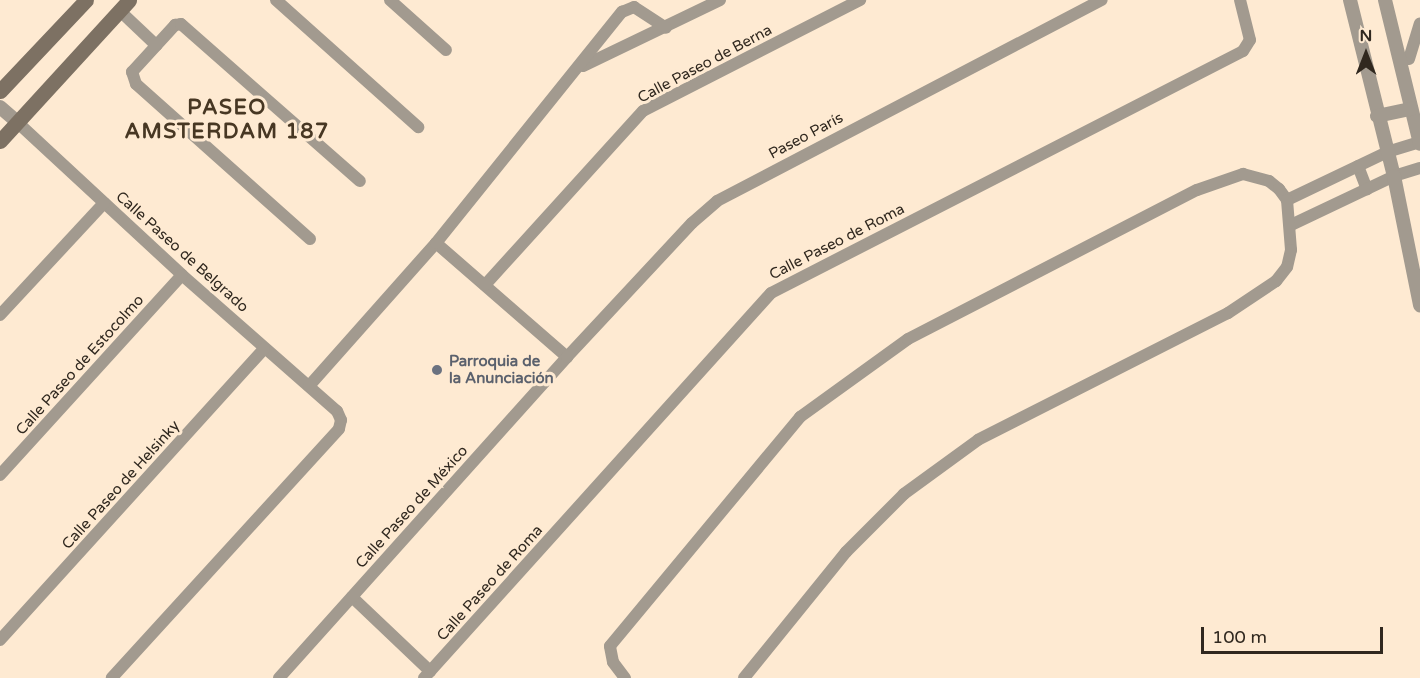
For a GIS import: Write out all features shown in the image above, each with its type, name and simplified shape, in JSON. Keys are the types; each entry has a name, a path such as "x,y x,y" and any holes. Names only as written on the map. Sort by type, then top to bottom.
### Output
{"main road":[{"path":"0,91 86,0"},
{"path":"0,141 124,5"}],"street":[{"path":"276,0 418,127"},
{"path":"390,0 446,50"},
{"path":"580,68 720,0"},
{"name":"Calle Paseo de Berna","path":"485,285 643,111 860,0"},
{"name":"Paseo París","path":"567,357 692,223 717,201 1102,0"},
{"name":"Calle Paseo de Roma","path":"427,674 771,292 1250,45 1240,0"},
{"path":"1350,0 1377,116 1394,176 1420,305"},
{"path":"1385,0 1409,59"},
{"path":"124,5 156,45"},
{"path":"309,386 436,243 629,7 666,28"},
{"path":"1287,200 1387,152 1420,143 1411,109 1409,59 1420,24"},
{"path":"310,239 136,84 132,72 175,25 188,28 360,181"},
{"name":"Calle Paseo de Belgrado","path":"0,107 264,349 337,411 341,420 339,429 112,678"},
{"path":"1377,116 1411,109"},
{"path":"1358,166 1367,189"},
{"path":"1291,225 1394,176 1420,168"},
{"path":"625,678 613,662 610,646 800,417 908,339 1197,190 1231,176 1256,176 1269,181 1287,200 1291,225 1287,267 1276,281 1228,313 978,440 904,494 846,552 744,678"},
{"path":"0,315 104,203"},
{"path":"436,243 567,357"},
{"name":"Calle Paseo de Estocolmo","path":"0,475 182,275"},
{"name":"Calle Paseo de Helsinky","path":"0,640 264,349"},
{"name":"Calle Paseo de México","path":"279,678 567,357"},
{"path":"352,597 427,674"}],"place":[{"name":"Parroquia de la Anunciación","path":"437,370"}],"district":[{"name":"PASEO AMSTERDAM 187","path":"227,120"}]}
